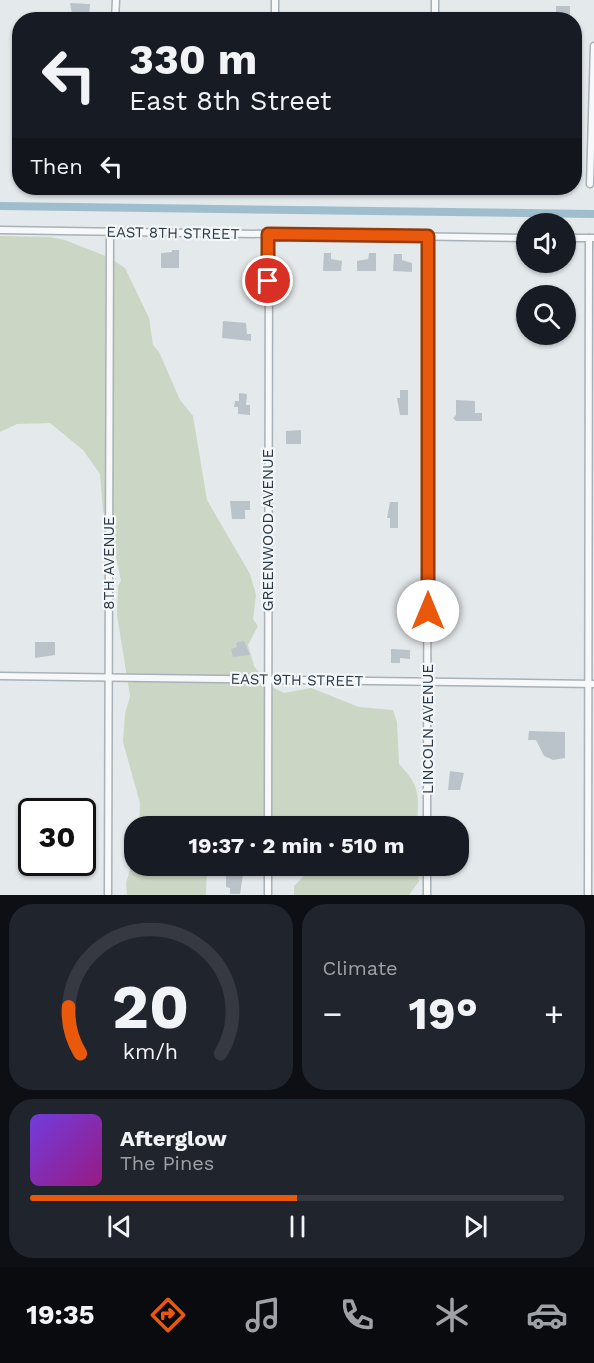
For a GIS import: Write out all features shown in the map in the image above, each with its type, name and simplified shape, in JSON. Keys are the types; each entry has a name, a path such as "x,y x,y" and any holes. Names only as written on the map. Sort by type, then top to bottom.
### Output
{"street":[{"path":"590,184 594,46"},
{"name":"EAST 8TH STREET","path":"0,230 516,237"},
{"name":"8TH AVENUE","path":"108,895 110,232"},
{"name":"GREENWOOD AVENUE","path":"268,234 268,816"},
{"name":"LINCOLN AVENUE","path":"428,236 428,816"},
{"path":"576,238 592,238 588,895"},
{"name":"EAST 9TH STREET","path":"0,676 591,684"},
{"path":"268,876 268,895"},
{"path":"427,876 427,895"}],"green space":[{"path":"0,236 50,237 65,240 108,257 125,268 149,318 153,345 159,352 180,400 193,416 207,500 250,574 256,595 253,619 258,626 248,645 254,666 270,686 284,693 311,688 359,707 393,710 397,722 399,764 415,786 418,816 139,816 140,803 123,742 125,714 130,696 117,615 118,586 121,581 112,537 103,511 100,474 83,450 50,423 17,424 0,432"},
{"path":"128,876 207,876 206,895 127,895"},
{"path":"304,876 418,876 419,881 409,895 294,895 294,886"}],"building":[{"path":"70,3 90,4 89,12 72,12"},
{"path":"556,6 570,6 570,12 556,12"},
{"path":"172,250 179,250 179,268 161,268 161,253 172,252"},
{"path":"324,253 331,253 331,259 342,261 341,271 323,271"},
{"path":"369,253 376,253 376,271 357,271 357,261 368,259"},
{"path":"394,254 402,254 402,260 412,263 412,272 393,271"},
{"path":"223,321 246,323 247,334 251,334 251,341 222,338"},
{"path":"400,390 408,390 408,415 400,415 397,398 400,398"},
{"path":"239,393 247,394 246,405 250,405 250,415 238,414 238,407 234,407 235,401 239,401"},
{"path":"456,400 475,401 475,413 482,413 482,421 456,421 453,418 456,415"},
{"path":"301,430 301,444 286,444 286,431"},
{"path":"230,501 250,501 250,510 245,510 245,519 232,519"},
{"path":"390,502 398,502 398,528 390,528 390,518 387,518"},
{"path":"244,641 250,655 233,657 231,649 237,647 236,643"},
{"path":"35,642 55,642 55,655 35,658"},
{"path":"391,649 410,650 410,659 400,658 400,663 391,663"},
{"path":"529,731 565,732 565,758 553,760 544,756 536,740 528,740"},
{"path":"450,771 464,773 460,790 448,790"},
{"path":"226,876 243,876 240,894 230,894 230,888 226,887"}],"waterway":[{"path":"0,206 594,214"}],"route":[{"path":"268,281 268,234 428,236 428,611"}]}
